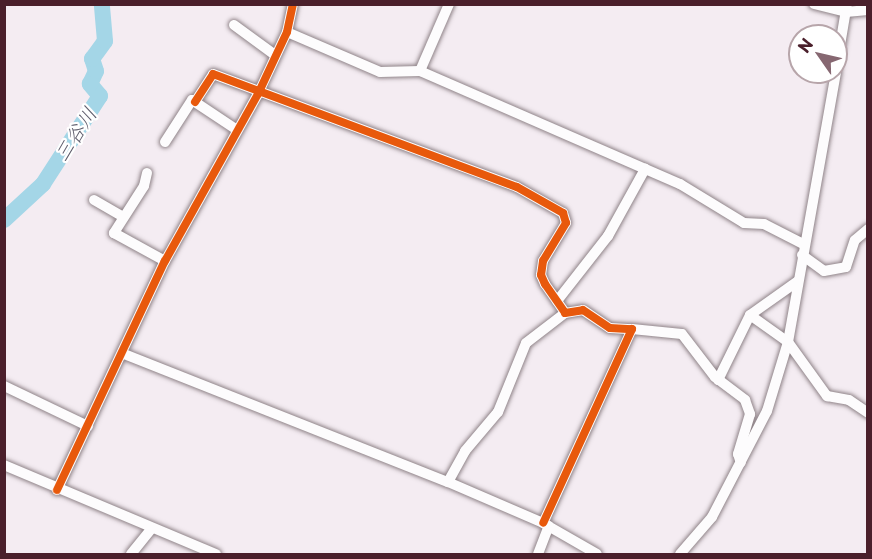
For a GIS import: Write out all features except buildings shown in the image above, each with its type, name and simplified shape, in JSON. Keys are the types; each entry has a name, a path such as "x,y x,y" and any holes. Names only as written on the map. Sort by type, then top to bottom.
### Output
{"street":[{"path":"57,490 124,354 165,261 258,94 287,32 293,4"},
{"path":"420,71 449,4"},
{"path":"814,4 867,10"},
{"path":"844,24 847,8"},
{"path":"234,25 275,55"},
{"path":"287,32 380,72 420,71 645,169 744,223 764,224 803,250 824,271 846,267 855,240 867,229"},
{"path":"195,102 213,74 258,94 517,187 563,213 566,223 541,275 565,313"},
{"path":"680,555 712,517 767,411 788,342 834,84"},
{"path":"165,142 192,100 237,130"},
{"path":"557,301 608,236 645,169"},
{"path":"147,173 144,186 114,234 165,261"},
{"path":"94,200 124,217"},
{"path":"718,380 750,315 798,281"},
{"path":"448,482 465,451 498,412 526,343 565,313 583,310 610,328 682,334 718,380 738,392 750,408 738,454 741,463"},
{"path":"750,315 788,342 827,396 849,400 867,412"},
{"path":"538,555 546,524 632,329"},
{"path":"124,354 448,482 546,524 597,555"},
{"path":"4,386 88,426"},
{"path":"4,465 57,490 216,555"},
{"path":"131,555 151,529"}],"waterway":[{"name":"三谷川","path":"4,220 43,184 100,96 90,84 96,71 92,59 105,41 102,4"}],"cycle path":[{"path":"57,490 165,261 258,94 287,32 293,4"},
{"path":"195,102 213,74 517,187 563,213 566,223 543,261 541,275 545,284 565,313 583,310 610,328 632,329 543,523"}]}
